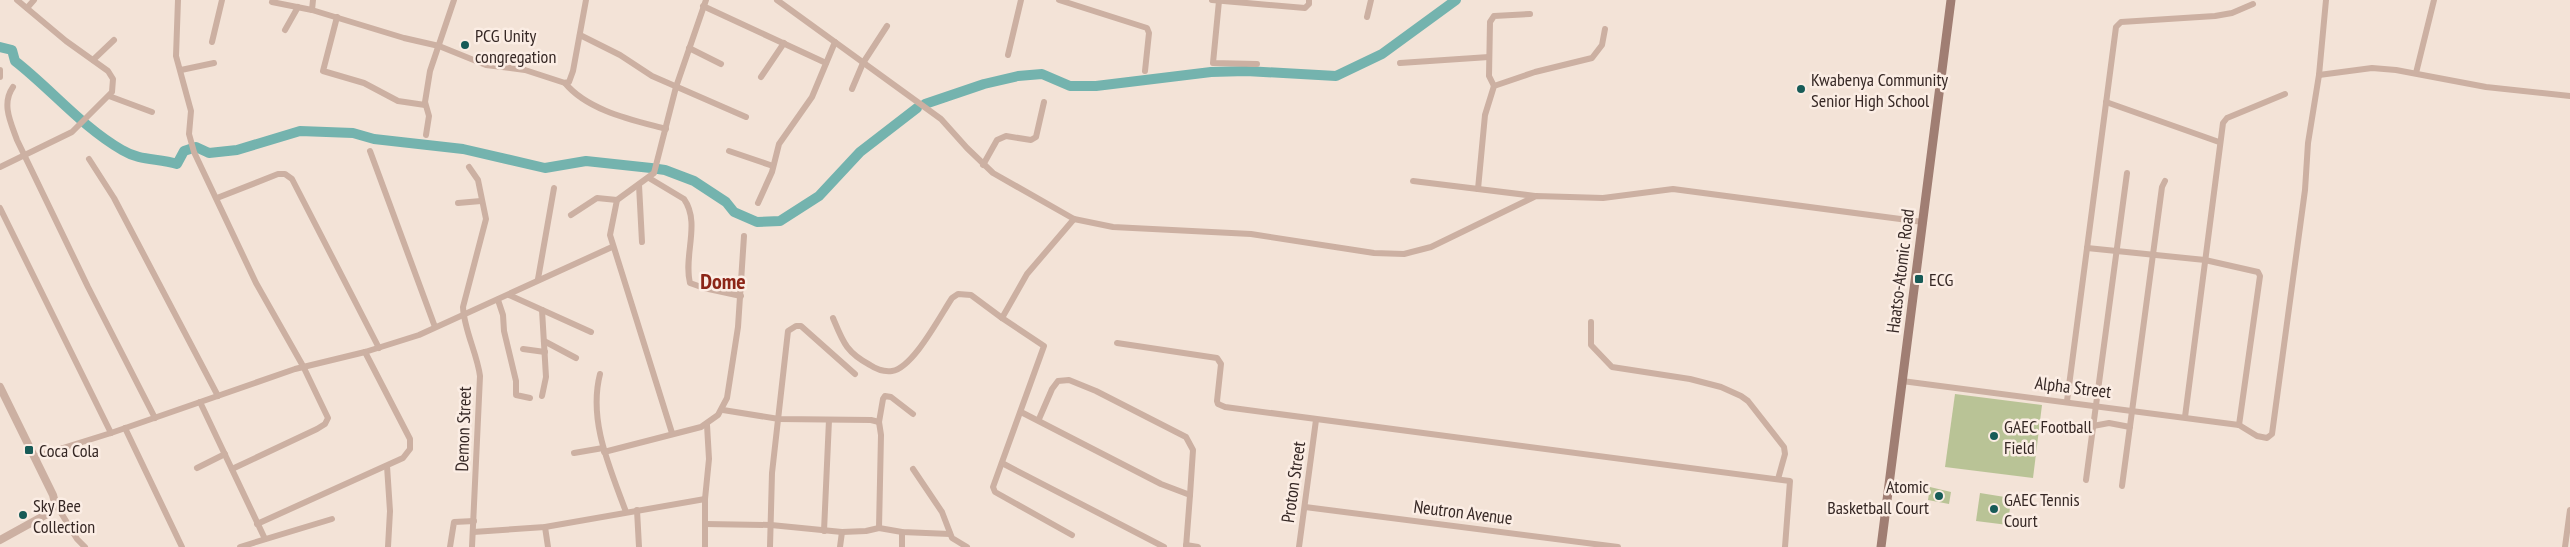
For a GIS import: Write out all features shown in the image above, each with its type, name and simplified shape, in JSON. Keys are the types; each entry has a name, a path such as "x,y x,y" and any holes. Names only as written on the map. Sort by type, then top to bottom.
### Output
{"main road":[{"name":"Haatso-Atomic Road","path":"1881,547 1951,0"}],"street":[{"path":"0,167 66,135 90,115 112,92 113,79 108,71 17,0"},
{"path":"27,8 34,0"},
{"path":"178,0 176,50 184,89 191,111 191,143 194,152 256,282 303,366 328,418 328,421 317,429 232,470"},
{"path":"212,42 222,0"},
{"path":"312,10 313,0"},
{"path":"426,135 429,116 424,105 430,71 454,0"},
{"path":"565,83 569,82 571,77 586,0"},
{"path":"778,0 941,119 983,165 1074,220 1113,228 1188,230 1277,236 1391,255 1404,254 1431,247 1536,196"},
{"path":"1008,55 1021,0"},
{"path":"1058,0 1147,28 1149,33 1145,71"},
{"path":"1212,0 1305,8 1309,4 1309,0"},
{"path":"1367,17 1370,0"},
{"path":"2326,0 2319,75 2372,68 2416,73 2486,87 2570,96"},
{"path":"2416,73 2434,0"},
{"path":"1219,1 1213,63 1257,64"},
{"path":"272,2 312,10 411,40 439,46 486,65 525,70 565,83 578,95 605,109 666,129"},
{"path":"672,434 636,313 612,247 611,224 617,200 626,191 639,185 651,176 658,160 676,87 704,3 826,63"},
{"path":"2066,401 2118,23 2216,16 2232,13 2253,4"},
{"path":"285,30 298,7"},
{"path":"1478,189 1485,115 1494,86 1489,76 1490,22 1494,16 1530,14"},
{"path":"337,17 323,71 364,83 398,101 424,105"},
{"path":"852,88 863,63 887,26"},
{"path":"1494,86 1535,72 1592,58 1602,45 1605,29"},
{"path":"580,35 676,87 716,102 746,117"},
{"path":"94,60 114,40"},
{"path":"758,202 773,166 779,144 812,97 835,42"},
{"path":"761,77 784,43"},
{"path":"689,48 721,64"},
{"path":"1400,63 1489,57"},
{"path":"181,70 214,63"},
{"path":"0,70 0,77"},
{"name":"Alpha Street","path":"1902,381 2239,425 2257,436 2267,438 2272,434 2290,317 2294,256 2305,190 2308,143 2319,75"},
{"path":"13,87 4,98 8,116 88,287 155,418"},
{"path":"2185,417 2219,142 2223,124 2227,118 2285,94"},
{"path":"109,96 152,112"},
{"path":"983,165 997,140 1006,136 1031,140 1036,137 1044,102"},
{"path":"2106,102 2219,142"},
{"path":"370,151 436,328"},
{"path":"729,151 773,166"},
{"path":"89,159 114,198 218,396"},
{"path":"463,316 465,297 486,219 478,180 469,167"},
{"path":"2086,480 2127,173"},
{"path":"217,198 278,174 285,174 292,179 379,348"},
{"path":"651,176 684,199 687,204 691,228 690,283 741,296"},
{"path":"1412,181 1536,196 1603,198 1656,190 1693,190 1923,222"},
{"path":"2122,486 2162,187 2165,181"},
{"path":"639,185 642,242"},
{"path":"538,279 554,188"},
{"path":"571,215 597,198 617,200"},
{"path":"458,203 481,201"},
{"path":"0,208 111,433"},
{"path":"1002,318 1027,274 1074,220"},
{"path":"574,453 604,450 707,424 723,410 737,336 744,236"},
{"path":"34,457 111,433 303,366 379,348 436,328 509,295 538,279 612,247"},
{"path":"2087,248 2205,260 2254,269 2260,276 2239,425"},
{"path":"833,318 846,349 876,369 890,372 906,364 958,294 971,295 1044,346 993,487 995,492 1072,534"},
{"path":"509,295 591,332"},
{"path":"498,300 516,381 514,391 516,395 530,398"},
{"path":"542,310 546,377 542,396"},
{"name":"Demon Street","path":"463,316 477,356 480,376 472,547"},
{"path":"1591,322 1590,345 1612,367 1700,381 1731,391 1748,401 1784,448 1785,454 1778,478"},
{"path":"770,547 772,472 788,331 791,328 801,326 855,374"},
{"path":"544,341 576,358"},
{"path":"1117,343 1217,358 1221,364 1217,401 1221,406 1790,481 1792,485 1785,547"},
{"path":"523,349 545,352"},
{"path":"257,524 348,481 386,466 407,454 411,444 364,352"},
{"path":"600,374 595,400 604,450 626,512"},
{"path":"1039,420 1052,389 1058,381 1069,380 1096,391 1186,436 1193,450 1186,546 1198,547"},
{"path":"0,386 53,495 55,503 77,540 85,547"},
{"path":"879,528 881,434 879,422 885,396 891,397 913,414"},
{"path":"200,402 265,539"},
{"path":"723,410 779,419 871,420 879,422"},
{"path":"1021,412 1145,476 1190,495"},
{"path":"824,531 829,420"},
{"name":"Proton Street","path":"1299,547 1316,420"},
{"path":"2093,426 2109,423 2130,426"},
{"path":"705,547 705,499 709,459 707,424"},
{"path":"125,428 182,547"},
{"path":"197,468 225,454"},
{"path":"1002,463 1164,547"},
{"path":"386,466 390,511 388,547"},
{"path":"913,469 942,512 950,534 967,547"},
{"path":"473,532 546,527 705,499"},
{"path":"0,540 49,513 55,503"},
{"name":"Neutron Avenue","path":"1304,507 1618,547"},
{"path":"637,510 639,547"},
{"path":"2565,547 2570,510"},
{"path":"240,547 332,519"},
{"path":"450,547 454,522 474,521"},
{"path":"706,524 771,525 842,532 866,531 879,528 902,532 950,534"},
{"path":"546,527 548,547"},
{"path":"840,547 842,532"},
{"path":"902,532 902,547"},
{"path":"472,547 478,547"}],"green space":[{"name":"GAEC Football Field","path":"1955,394 2042,405 2033,478 1945,467"},
{"name":"Atomic Basketball Court","path":"1930,487 1951,492 1949,504 1928,500"},
{"name":"GAEC Tennis Court","path":"1980,493 2011,498 2008,525 1976,521"}],"waterway":[{"path":"925,104 984,84 1018,76 1042,74 1070,86 1096,86 1211,72 1246,71 1336,76 1382,54 1456,0"},
{"path":"0,47 12,50 15,61 107,141 129,154 142,158 177,164 184,151 196,147 209,153 237,150 300,131 353,133 374,139 463,149 545,168 586,161 665,170 694,181 726,202 734,212 757,222 780,221 819,196 860,152 917,108"}],"place":[{"name":"PCG Unity congregation","path":"465,45"},
{"name":"Kwabenya Community Senior High School","path":"1801,89"},
{"name":"ECG","path":"1919,279"},
{"name":"GAEC Football Field","path":"1994,436"},
{"name":"Coca Cola","path":"29,450"},
{"name":"Atomic Basketball Court","path":"1939,496"},
{"name":"GAEC Tennis Court","path":"1994,509"},
{"name":"Sky Bee Collection","path":"23,515"}],"district":[{"name":"Dome","path":"723,281"}]}
